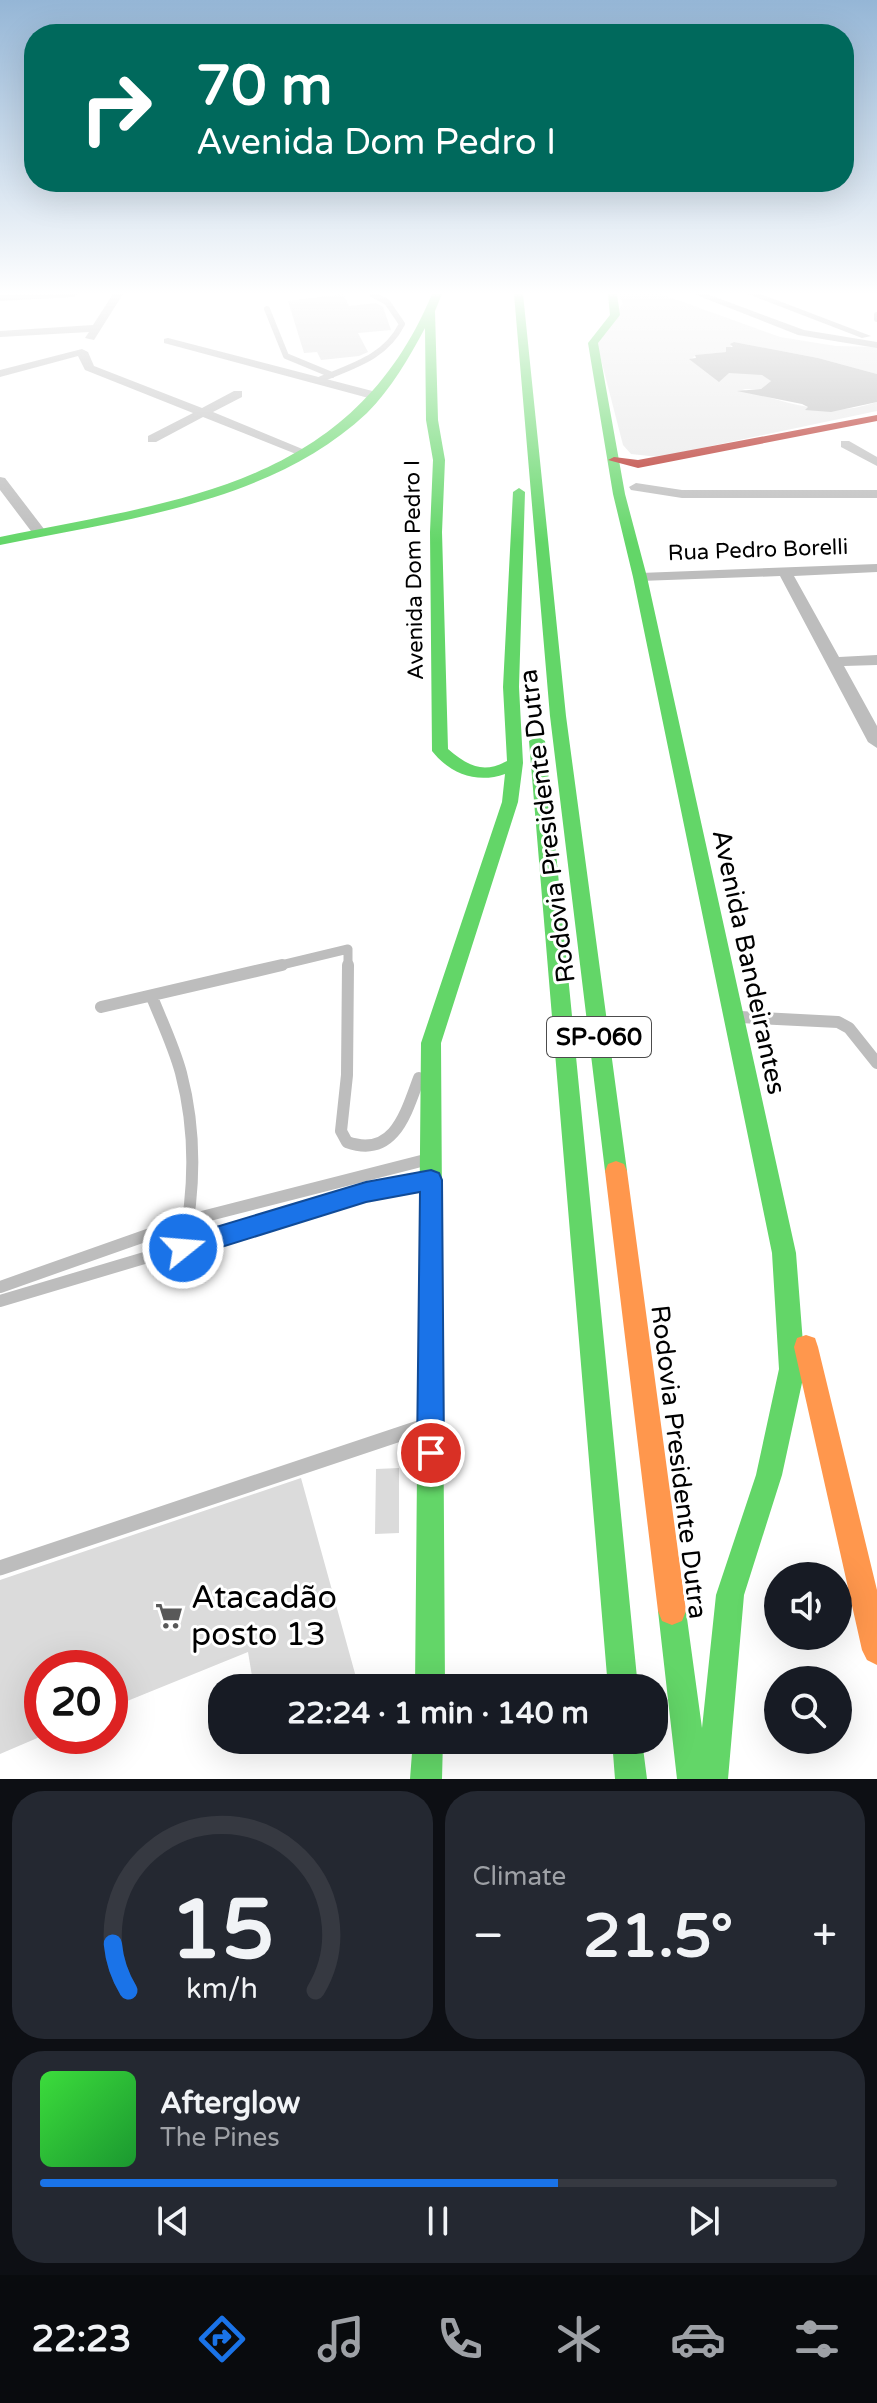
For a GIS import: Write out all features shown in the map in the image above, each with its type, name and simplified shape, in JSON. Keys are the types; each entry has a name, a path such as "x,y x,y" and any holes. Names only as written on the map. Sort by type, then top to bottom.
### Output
{"main road":[{"path":"0,541 169,503 246,480 306,453 350,423 390,377"},
{"name":"Avenida Dom Pedro I","path":"433,377 432,420 439,460 436,532 440,751 464,772 478,777 496,777 515,763"},
{"name":"Rodovia Presidente Dutra","path":"512,377 532,642"},
{"name":"Rodovia Presidente Dutra","path":"526,377 558,716 693,1779"},
{"name":"Avenida Bandeirantes","path":"599,377 614,460 627,491 640,577 784,1253 865,1546 877,1650"},
{"path":"627,491 877,418"},
{"path":"614,460 638,464 708,465 845,444 877,436"},
{"path":"430,1674 431,1043 510,802 515,763 511,687 520,479"},
{"name":"Rodovia Presidente Dutra","path":"535,719 622,1674"},
{"path":"712,1779 730,1595 769,1475 792,1369 784,1253"},
{"path":"426,1779 427,1754"},
{"path":"628,1754 631,1779"}],"street":[{"path":"112,377 306,453"},
{"path":"326,377 376,396"},
{"path":"152,439 238,394"},
{"path":"845,444 877,462"},
{"path":"0,481 39,532"},
{"path":"627,491 877,494"},
{"name":"Rua Pedro Borelli","path":"640,577 877,568"},
{"path":"785,572 877,742"},
{"path":"834,662 877,660"}],"lane":[{"path":"101,1007 348,949 347,1075 341,1131 347,1142 361,1147 387,1141 402,1124 431,1043"},
{"path":"152,997 181,1073 191,1164 190,1220 183,1248"},
{"path":"734,1017 838,1022 849,1028 877,1063"},
{"path":"0,1287 190,1220 431,1158"},
{"path":"0,1301 366,1192 431,1180"},
{"path":"0,1568 431,1424"}],"shaded area":[{"path":"606,377 765,377 771,381 761,389 742,389 825,409 859,407 877,402 877,411 659,457 631,454 623,445"},
{"path":"765,377 877,377 877,402 831,412 805,410 808,407 802,404 737,391 761,389 771,381"}],"building":[{"path":"399,1468 399,1533 375,1534 376,1469"},
{"name":"Atacadão posto 13","path":"301,1478 355,1674 252,1674 248,1652 128,1701 128,1650 24,1650 24,1744 0,1754 0,1580"}],"traffic: fast":[{"path":"0,541 142,511 239,484 285,464 326,440 362,411 390,377"},
{"path":"431,377 432,420 439,460 436,532 440,751 458,765 476,773 494,773 515,763"},
{"path":"526,377 558,716 616,1171"},
{"path":"599,377 619,494 640,577 784,1253"},
{"path":"431,1043 510,802 515,763 511,687 519,492"},
{"path":"537,741 622,1674"},
{"path":"430,1674 431,1043"},
{"path":"712,1779 730,1595 769,1475 792,1369 784,1253"},
{"path":"672,1611 693,1779"},
{"path":"426,1779 427,1754"},
{"path":"628,1754 631,1779"}],"traffic: slow":[{"path":"616,1171 672,1611"},
{"path":"806,1347 877,1650"}],"traffic: jam":[{"path":"614,460 638,464 877,418"}],"place":[{"name":"Atacadão posto 13","path":"169,1616"}],"route":[{"path":"183,1248 366,1192 431,1180 431,1453"}]}
